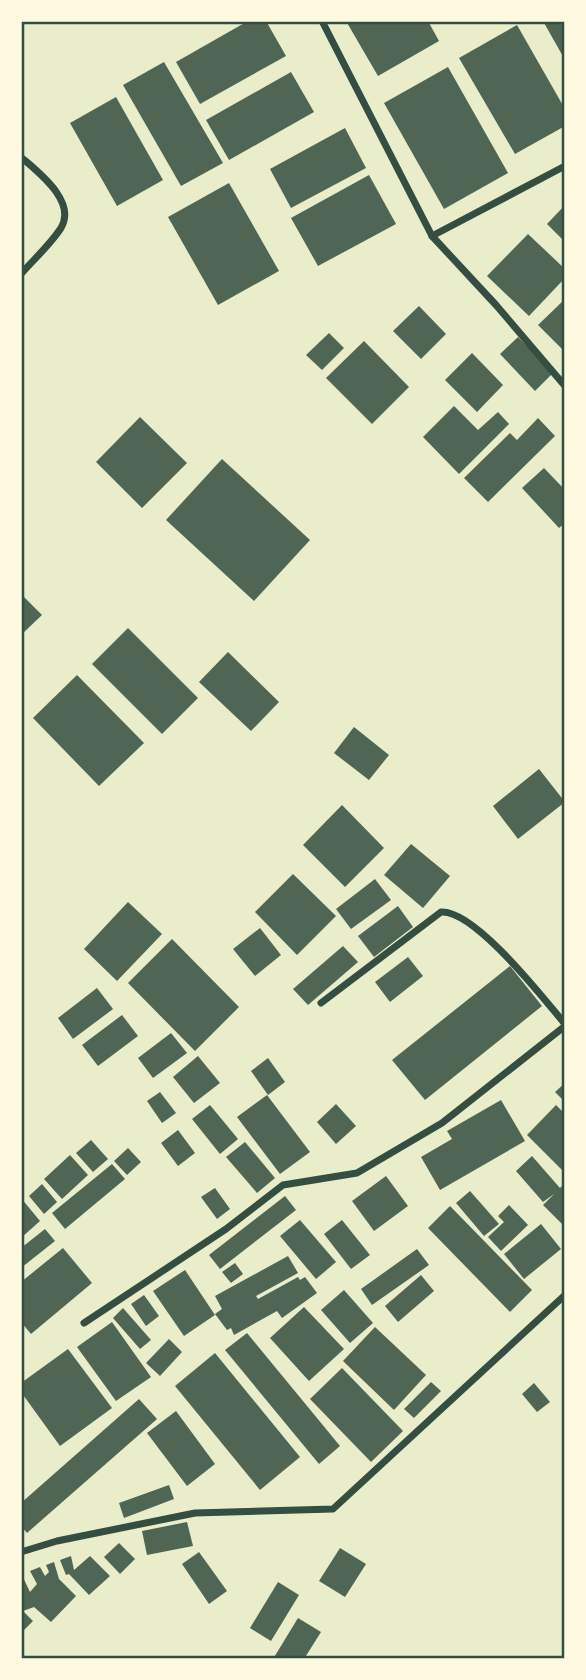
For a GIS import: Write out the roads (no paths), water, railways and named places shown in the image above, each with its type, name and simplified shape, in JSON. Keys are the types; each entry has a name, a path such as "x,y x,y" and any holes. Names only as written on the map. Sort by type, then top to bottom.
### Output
{"street":[{"path":"322,21 432,236 496,305 565,386"},
{"path":"21,157 51,185 64,206 62,226 21,274"},
{"path":"432,236 565,166"},
{"path":"84,1323 226,1229 284,1185 357,1173 442,1123 565,1025 507,957 461,916 450,911 442,912 321,1003"},
{"path":"21,1552 57,1541 195,1513 333,1509 565,1295"}]}
